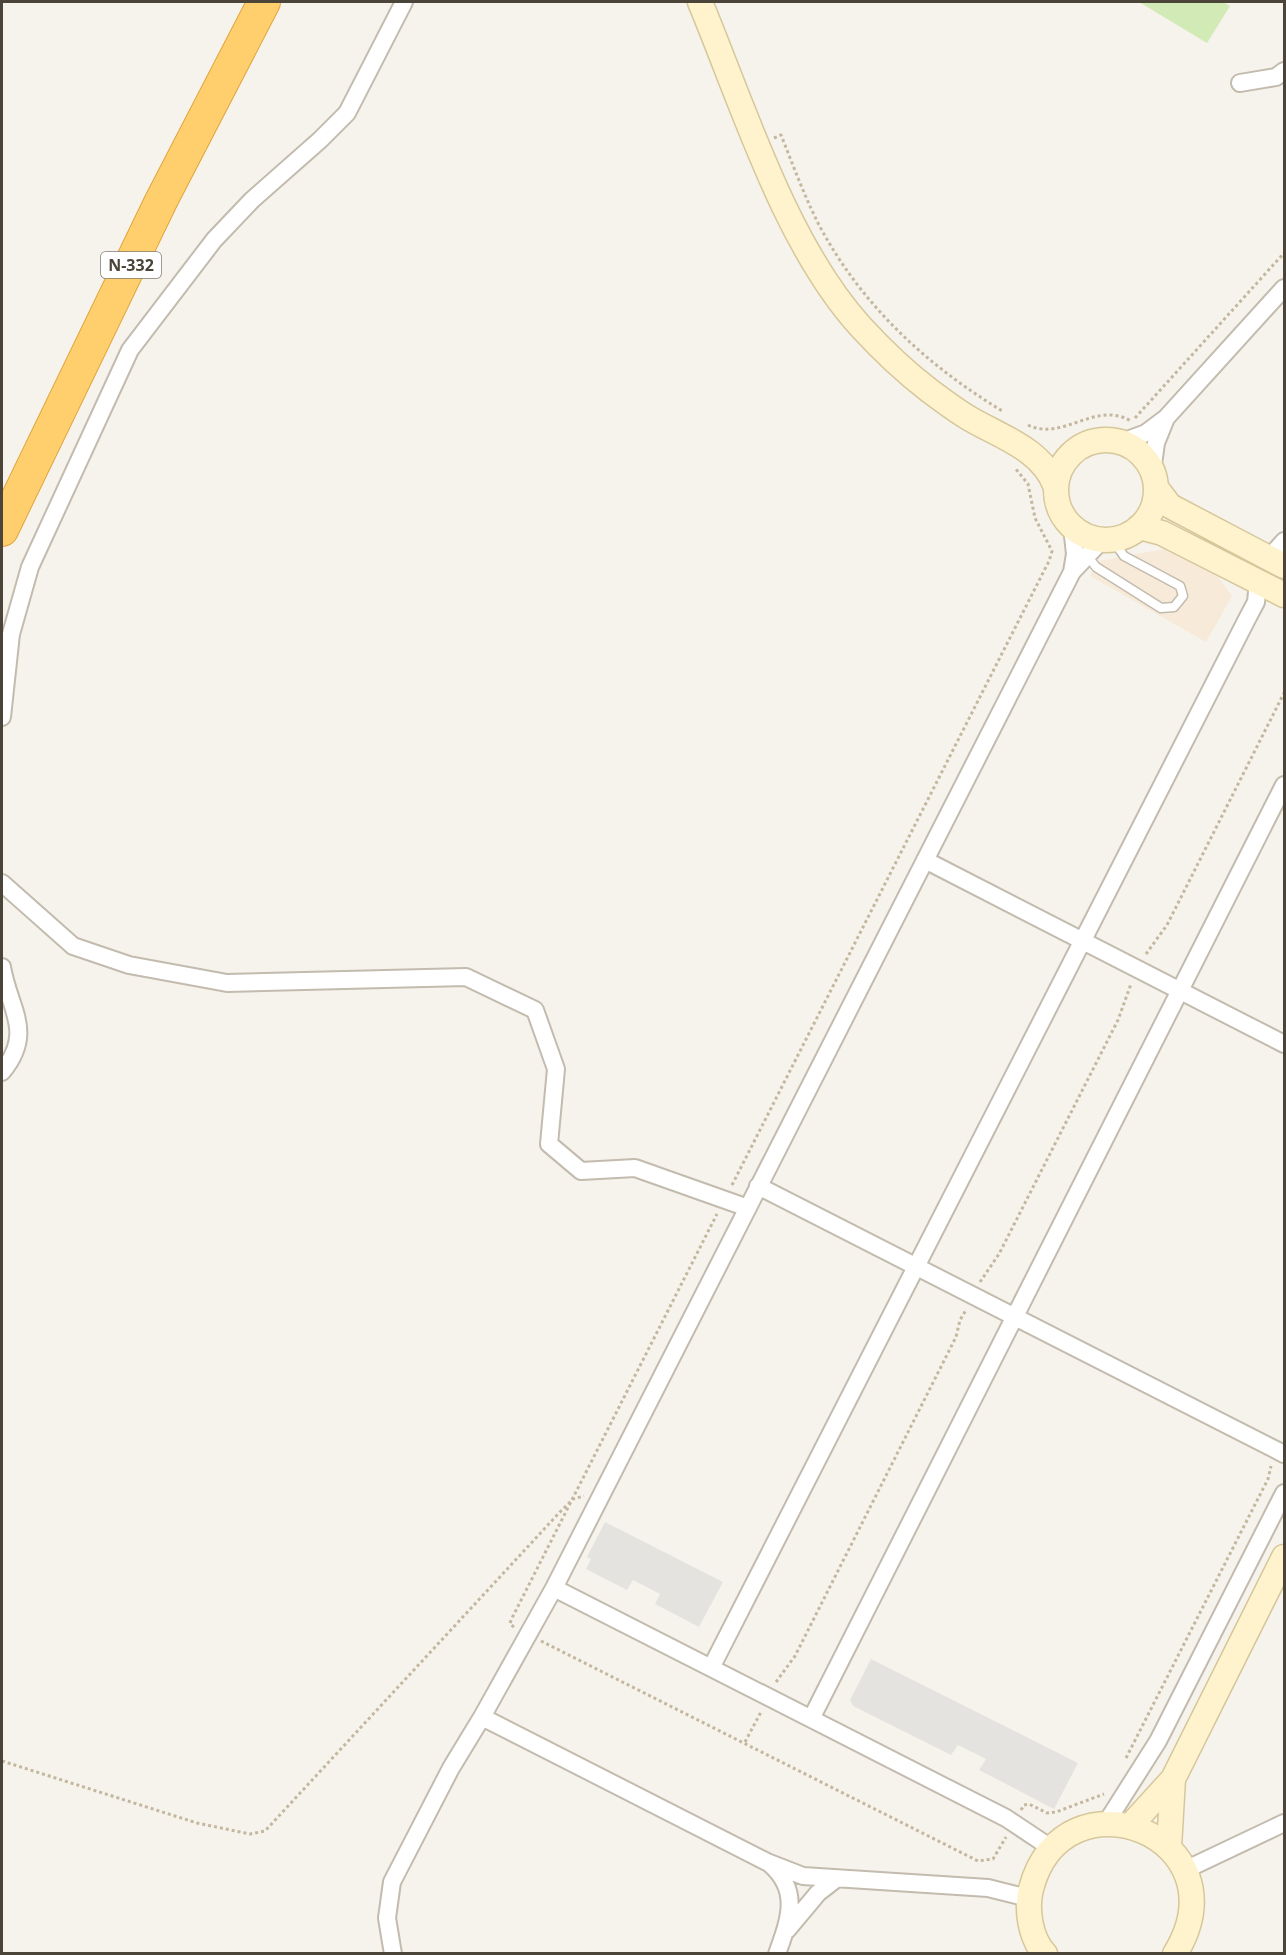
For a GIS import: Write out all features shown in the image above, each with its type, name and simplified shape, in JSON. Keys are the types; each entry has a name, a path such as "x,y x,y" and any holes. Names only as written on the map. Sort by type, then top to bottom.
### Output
{"highway":[{"name":"N-332","path":"2,530 161,201 264,2"}],"street":[{"path":"2,717 11,633 30,567 130,350 214,240 252,200 321,140 347,112 405,2"},
{"path":"700,2 802,241 828,285 860,325 929,390 967,417 1026,450 1047,470 1055,485 1064,519 1080,533 1100,544"},
{"path":"1240,83 1276,77 1284,71"},
{"path":"1026,450 1048,453 1075,451 1127,432 1146,434 1166,418 1284,288"},
{"path":"1072,572 1100,544 1125,536 1139,527 1154,507 1156,443 1166,418"},
{"path":"1127,432 1170,506 1279,555"},
{"path":"1055,485 1065,461 1075,451"},
{"path":"393,1953 387,1918 392,1882 451,1768 482,1718 554,1588 1072,572 1075,554 1072,527"},
{"path":"1139,527 1162,533 1284,595"},
{"path":"712,1666 1256,602 1258,582"},
{"path":"812,1718 1284,785"},
{"path":"925,860 1284,1044"},
{"path":"2,883 73,945 129,965 227,983 466,977 535,1010 556,1069 549,1144 581,1171 635,1168 748,1208"},
{"path":"2,967 19,1024 14,1057 2,1071"},
{"path":"758,1186 1284,1454"},
{"path":"1106,1823 1158,1741 1284,1493"},
{"path":"1131,1825 1173,1779 1284,1557"},
{"path":"554,1588 712,1666 1015,1822 1051,1848"},
{"path":"482,1718 767,1862 803,1876 988,1888 1029,1898"},
{"path":"1169,1847 1173,1779"},
{"path":"1045,1953 1031,1925 1029,1898 1035,1871 1051,1848 1074,1831 1106,1823 1131,1825 1151,1833 1169,1847 1185,1870 1191,1892 1192,1915 1186,1936 1175,1953"},
{"path":"1185,1870 1284,1823"},
{"path":"767,1862 781,1874 790,1896 790,1912 777,1953"},
{"path":"784,1933 818,1893 836,1879"}],"lane":[{"path":"1100,544 1179,586 1183,596 1174,607 1161,608 1096,567 1100,544"}],"path":[{"path":"759,144 780,135 820,226 838,258 884,318 918,351 964,388 1012,417"},
{"path":"1127,432 1284,253"},
{"path":"1022,423 1039,430 1049,431 1087,418 1104,415 1128,418 1127,432"},
{"path":"1127,432 1146,434"},
{"path":"745,1742 780,1673 800,1646 957,1337 960,1320 987,1269 999,1254 1118,1020 1125,996 1138,969 1153,942 1167,926 1284,693"},
{"path":"2,1761 197,1823 250,1834 265,1831 573,1499 581,1495 597,1500"}],"shaded area":[{"path":"1164,549 1217,576 1232,596 1206,642 1090,576 1099,561"},
{"path":"605,1522 723,1582 699,1627 655,1604 660,1594 633,1580 627,1590 586,1569 591,1559 587,1557"},
{"path":"871,1659 1078,1763 1054,1809 979,1770 986,1759 958,1745 951,1755 853,1706 850,1700"}],"green space":[{"path":"1139,2 1223,2 1230,6 1207,43"}]}
